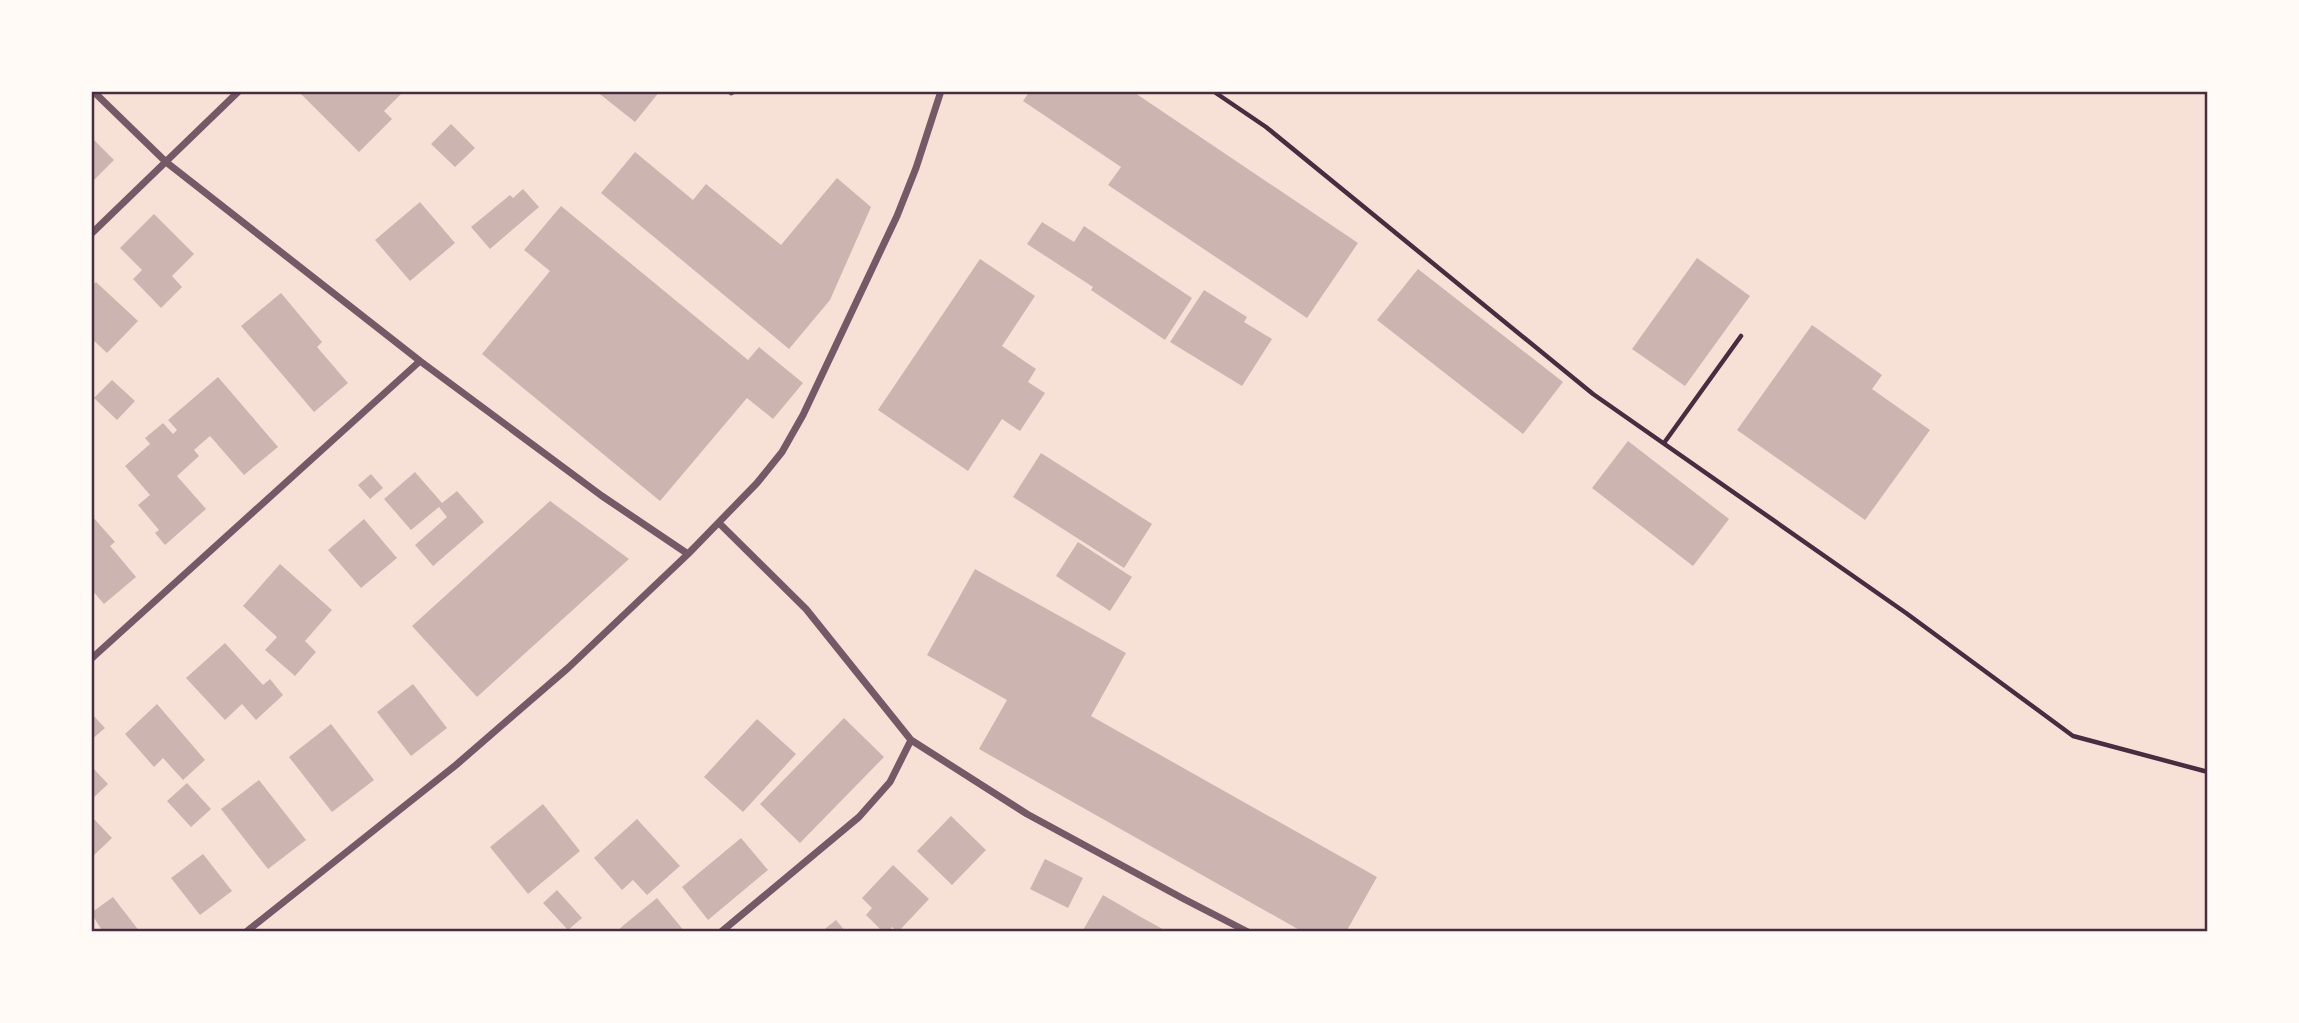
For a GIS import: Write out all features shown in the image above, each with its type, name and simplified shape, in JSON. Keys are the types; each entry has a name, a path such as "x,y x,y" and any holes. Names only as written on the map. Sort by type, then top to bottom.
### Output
{"street":[{"path":"93,91 166,162 420,361 602,496 688,554"},
{"path":"91,234 239,91"},
{"path":"246,932 456,765 568,668 719,523 782,452 803,415 897,216 941,91"},
{"path":"91,659 420,361"},
{"path":"719,523 806,609 911,740 1027,814 1248,932"},
{"path":"721,932 859,817 890,782 911,740"}],"path":[{"path":"1213,91 1266,127 1593,394 1906,613 2073,736 2208,772"},
{"path":"1664,443 1741,336"}],"building":[{"path":"298,91 404,91 384,111 392,119 359,152"},
{"path":"596,91 660,91 635,122"},
{"path":"1030,91 1132,91 1358,243 1307,318 1108,185 1121,167 1023,101"},
{"path":"451,124 475,148 455,167 431,144"},
{"path":"91,137 114,160 91,183"},
{"path":"635,152 693,200 706,184 781,245 837,178 871,207 830,300 789,349 601,193"},
{"path":"523,189 539,207 490,249 471,227 510,195 513,198"},
{"path":"420,202 455,243 410,281 375,240"},
{"path":"561,206 748,360 759,347 803,383 773,419 747,398 660,501 482,354 550,271 524,250"},
{"path":"154,214 194,254 172,276 182,287 161,308 133,279 142,270 120,248"},
{"path":"1042,222 1074,242 1084,226 1192,298 1165,340 1091,290 1093,287 1027,244"},
{"path":"1697,258 1750,296 1685,386 1632,349"},
{"path":"980,259 1035,296 1002,346 1036,369 1028,382 1045,393 1020,431 1002,419 968,471 878,410"},
{"path":"1418,269 1563,382 1523,434 1377,320"},
{"path":"96,282 138,321 107,353 91,338 91,287"},
{"path":"1204,290 1247,317 1244,322 1272,339 1242,386 1170,342"},
{"path":"281,293 322,342 317,347 348,383 314,412 241,326"},
{"path":"1812,325 1882,375 1872,389 1930,430 1865,520 1737,430"},
{"path":"218,377 278,447 244,475 210,436 194,450 199,456 177,476 206,509 165,545 155,533 159,530 138,505 150,495 125,466 150,444 145,438 163,423 173,434 177,430 168,420"},
{"path":"112,380 135,401 117,420 94,398"},
{"path":"1628,441 1729,519 1693,566 1592,488"},
{"path":"1041,453 1152,524 1124,568 1013,497"},
{"path":"415,472 442,503 457,491 484,522 433,566 415,545 447,517 439,507 411,530 384,499"},
{"path":"371,474 383,488 370,499 358,485"},
{"path":"550,501 629,559 477,697 412,626"},
{"path":"91,515 115,542 110,546 136,577 104,604 91,589"},
{"path":"364,519 397,558 361,588 328,550"},
{"path":"1078,542 1132,577 1110,611 1056,576"},
{"path":"280,564 332,610 305,641 316,652 295,676 265,650 277,637 243,606"},
{"path":"975,569 1126,653 1091,716 1377,877 1346,932 1303,932 979,749 1007,700 927,655"},
{"path":"225,643 263,685 270,679 283,695 256,720 242,704 225,720 186,678"},
{"path":"413,684 447,728 411,756 377,712"},
{"path":"157,704 205,760 183,780 163,758 154,767 125,734"},
{"path":"91,713 105,728 91,740"},
{"path":"844,718 884,757 800,843 760,804"},
{"path":"757,719 796,754 743,812 704,777"},
{"path":"331,724 374,780 332,812 289,757"},
{"path":"91,766 108,784 91,800"},
{"path":"259,780 306,840 268,869 221,809"},
{"path":"187,783 211,809 191,827 167,801"},
{"path":"543,804 580,851 528,894 490,847"},
{"path":"91,816 112,838 91,858"},
{"path":"951,816 986,850 952,885 917,851"},
{"path":"637,819 680,866 647,895 633,880 622,890 594,858"},
{"path":"741,838 768,870 708,920 682,887"},
{"path":"203,854 232,891 200,915 171,878"},
{"path":"1045,859 1083,878 1068,908 1030,889"},
{"path":"893,865 929,899 898,932 892,927 888,932 883,932 866,915 872,908 862,898"},
{"path":"557,890 582,918 568,930 543,903"},
{"path":"1103,895 1139,916 1168,932 1082,932"},
{"path":"113,897 140,932 103,932 91,913"},
{"path":"657,898 685,932 616,932 625,924"},
{"path":"836,920 846,932 821,932"}]}
